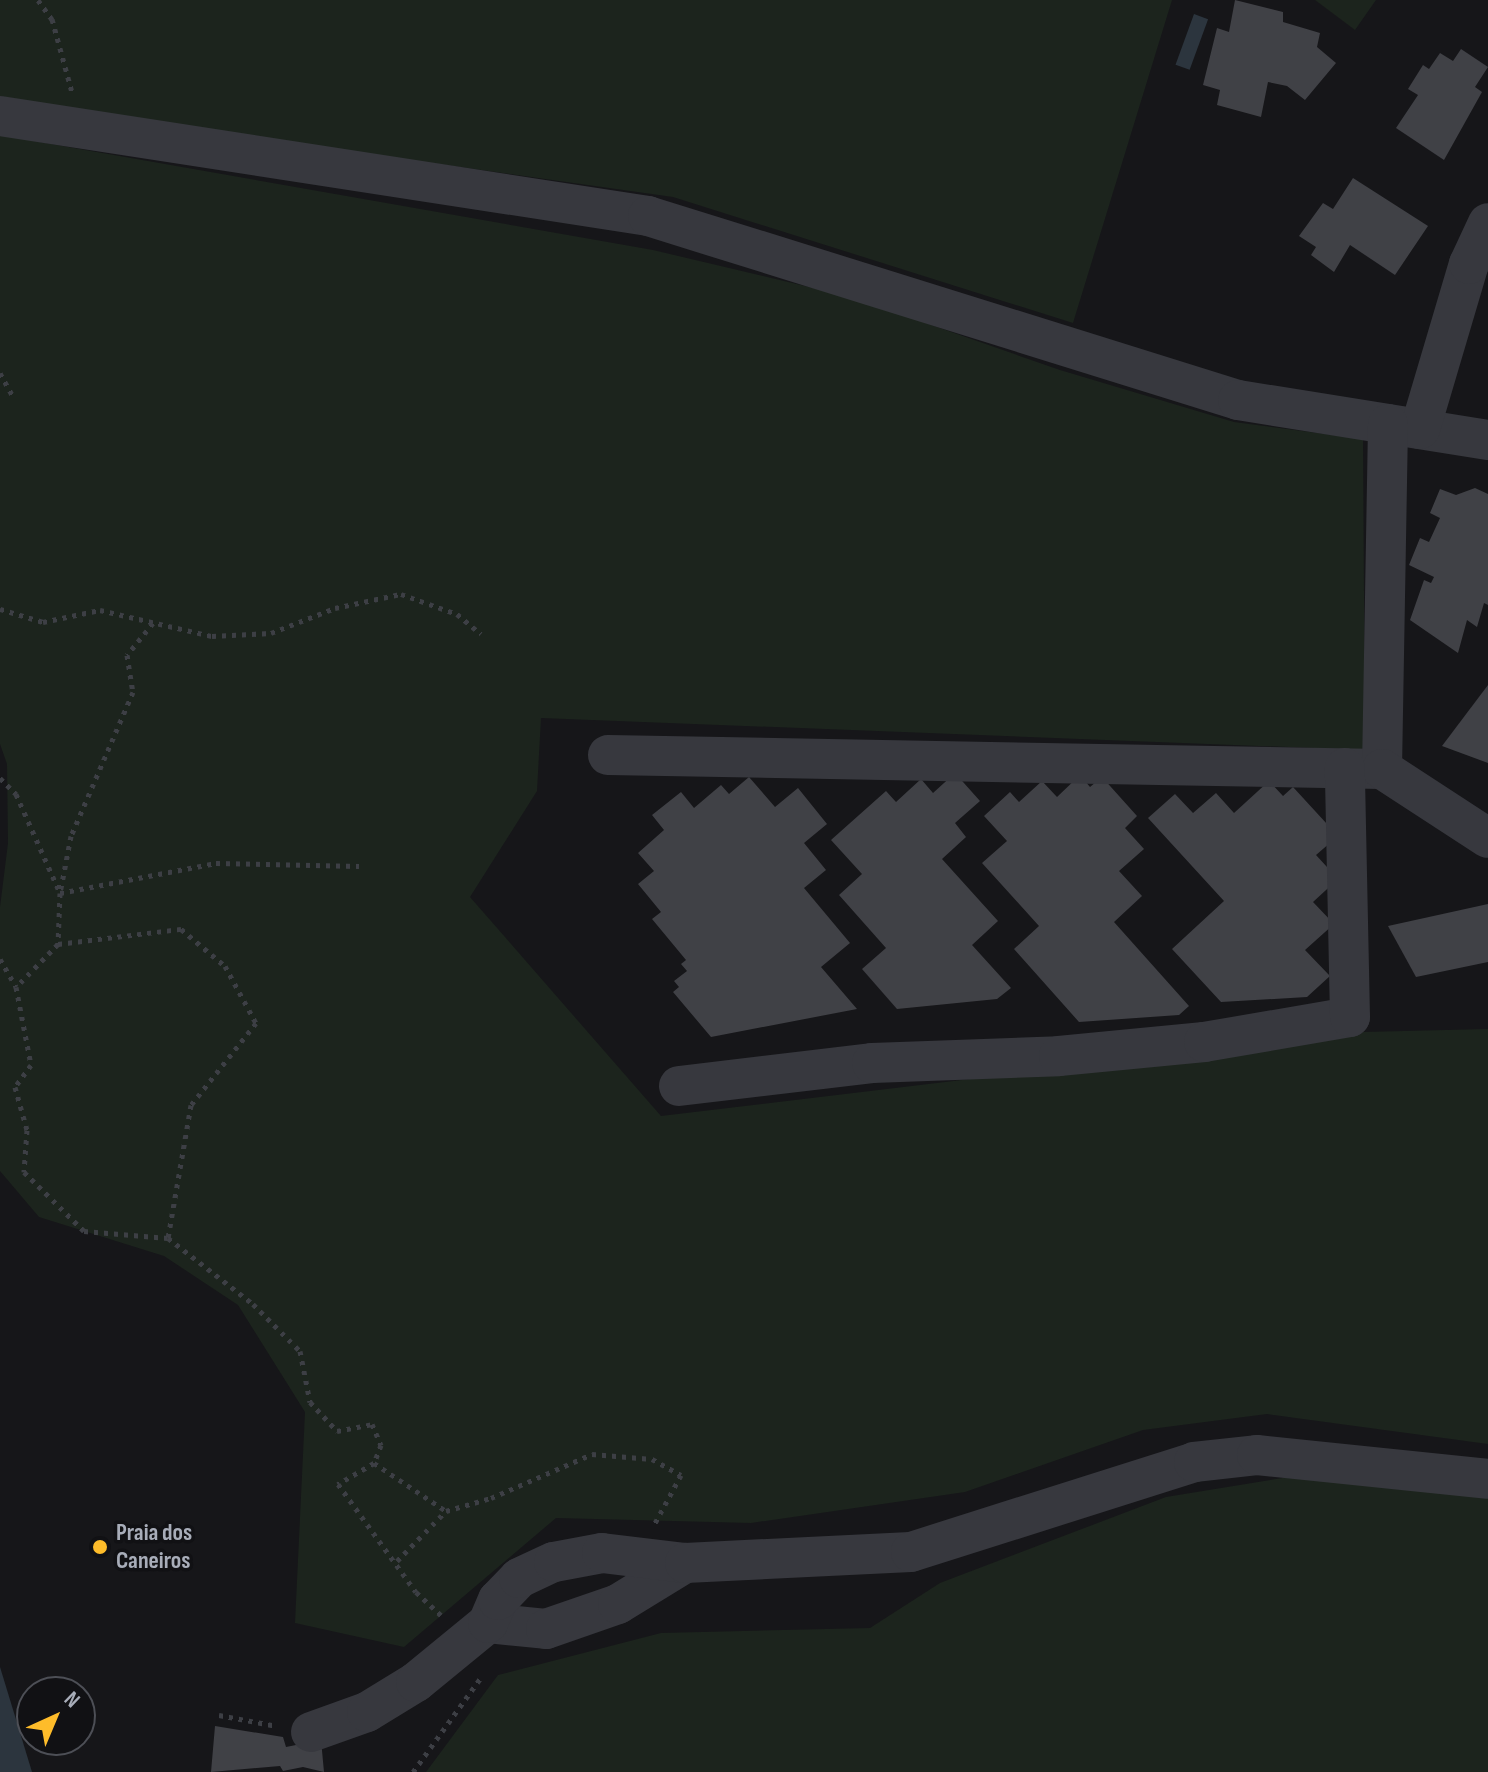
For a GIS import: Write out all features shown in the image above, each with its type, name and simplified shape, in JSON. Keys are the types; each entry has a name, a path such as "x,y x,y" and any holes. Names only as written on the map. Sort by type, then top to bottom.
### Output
{"street":[{"path":"0,116 83,132 648,216 1238,400 1488,440"},
{"path":"679,1086 872,1063 1059,1056 1204,1042 1350,1017 1364,768 1404,427 1488,223"},
{"path":"608,755 1364,768 1488,838"},
{"path":"311,1732 367,1712 416,1682 478,1631 498,1600 519,1578 554,1562 602,1553 685,1563 911,1552 1194,1462 1257,1455 1488,1479"},
{"path":"478,1631 546,1629 618,1604 685,1563"}],"path":[{"path":"38,0 52,19 83,132"},
{"path":"0,373 13,396"},
{"path":"0,609 43,622 100,610 212,636 271,633 335,608 401,594 457,614 481,634"},
{"path":"58,944 60,893 71,836 133,692 127,655 153,623"},
{"path":"0,778 16,794 60,893"},
{"path":"60,893 216,863 359,866"},
{"path":"16,987 58,944 181,929 225,966 256,1023 191,1105 168,1238"},
{"path":"0,959 16,987 31,1065 15,1087 27,1130 24,1172 84,1231 168,1238 253,1304 300,1351 310,1402 337,1431 372,1424 381,1445 374,1463 338,1484 416,1592 478,1631 493,1660 413,1772"},
{"path":"396,1561 446,1511 491,1498 592,1454 652,1459 681,1475 637,1557"},
{"path":"374,1463 446,1511"},
{"path":"219,1715 311,1732"}],"shaded area":[{"path":"0,0 1172,0 1073,323 673,197 148,123 0,96"},
{"path":"1315,0 1376,0 1355,30"},
{"path":"1194,14 1208,19 1190,70 1176,65"},
{"path":"0,135 653,250 851,297 1060,370 1234,422 1363,439 1365,750 541,718 537,791 470,897 661,1116 1363,1032 1488,1029 1488,1444 1267,1414 1143,1430 965,1492 751,1523 556,1518 404,1647 295,1623 305,1412 238,1305 164,1256 39,1217 0,1171 0,907 8,843 7,764 0,744"},
{"path":"1301,1475 1488,1497 1488,1772 426,1772 498,1675 661,1633 870,1628 940,1583 1166,1497"},
{"path":"0,1667 16,1720 16,1756 27,1756 32,1772 0,1772"}],"building":[{"path":"1235,0 1283,12 1283,22 1320,33 1317,47 1336,63 1305,100 1287,86 1268,82 1261,117 1217,105 1220,90 1203,85 1217,28 1229,32"},
{"path":"1461,49 1488,67 1475,87 1482,92 1444,160 1396,128 1418,95 1408,89 1423,65 1429,69 1440,53 1453,61"},
{"path":"1353,178 1428,226 1395,275 1350,245 1334,272 1311,255 1316,247 1299,236 1323,203 1333,209"},
{"path":"1475,488 1488,494 1488,605 1484,603 1477,627 1467,620 1458,653 1410,620 1424,580 1431,583 1434,577 1409,565 1420,538 1429,542 1440,518 1430,513 1440,489 1456,495"},
{"path":"1488,685 1488,763 1442,746"},
{"path":"955,773 980,801 955,823 966,837 942,859 998,921 972,945 1011,988 997,999 897,1009 862,969 886,948 839,895 862,874 831,840 886,791 896,802 921,779 933,793"},
{"path":"1080,775 1090,787 1102,777 1137,816 1125,828 1144,849 1119,871 1142,896 1114,922 1189,1006 1179,1015 1079,1022 1014,949 1039,926 982,863 1007,841 984,816 1010,792 1019,802 1042,781 1057,797"},
{"path":"749,777 775,807 798,788 827,824 804,843 826,870 804,888 850,943 821,967 857,1009 711,1037 673,992 679,987 674,981 687,971 681,964 686,960 652,919 661,912 638,884 654,871 638,853 664,830 652,815 681,792 694,808 721,785 729,794"},
{"path":"1269,781 1283,796 1293,787 1338,836 1316,855 1338,879 1313,902 1334,924 1305,950 1330,976 1307,997 1221,1002 1172,949 1224,901 1148,818 1175,794 1193,813 1216,793 1234,813"},
{"path":"1488,904 1488,962 1416,977 1388,926"},
{"path":"215,1726 283,1737 286,1747 321,1740 324,1772 303,1767 283,1771 280,1766 211,1772"}],"place":[{"name":"Praia dos Caneiros","path":"100,1547"}]}
